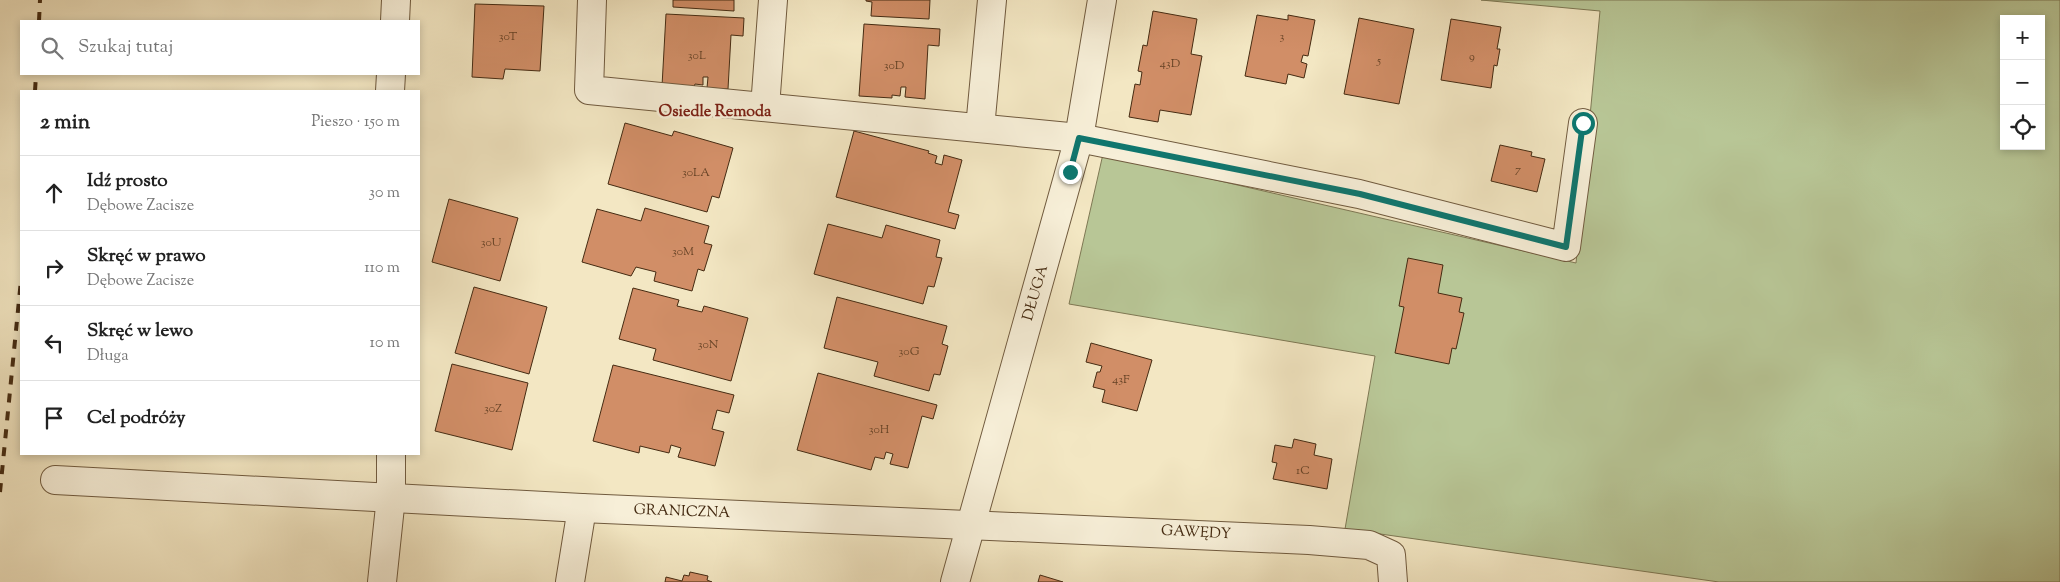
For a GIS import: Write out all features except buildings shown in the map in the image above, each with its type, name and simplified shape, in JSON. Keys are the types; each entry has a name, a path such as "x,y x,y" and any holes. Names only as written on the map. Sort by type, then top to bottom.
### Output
{"street":[{"path":"395,20 396,0"},
{"path":"592,0 589,90 1079,138 1360,194 1566,247 1583,123"},
{"path":"765,107 773,0"},
{"path":"980,128 992,0"},
{"name":"DŁUGA","path":"956,582 1079,138 1102,0"},
{"path":"390,90 392,75"},
{"path":"382,582 391,497 391,455"},
{"name":"GRANICZNA","path":"55,480 582,508 972,524"},
{"path":"570,582 582,508"},
{"name":"GAWĘDY","path":"972,524 1234,535 1369,545 1391,555 1393,582"}],"green space":[{"path":"1481,0 2060,0 2060,582 1719,582 1345,529 1375,356 1069,304 1103,154 1576,263 1600,11"}],"railway":[{"path":"39,20 40,0"},
{"path":"35,90 36,75"},
{"path":"0,492 20,290"}],"district":[{"name":"Osiedle Remoda","path":"715,112"}],"route":[{"path":"1070,172 1079,138 1360,194 1566,247 1583,123"}]}
